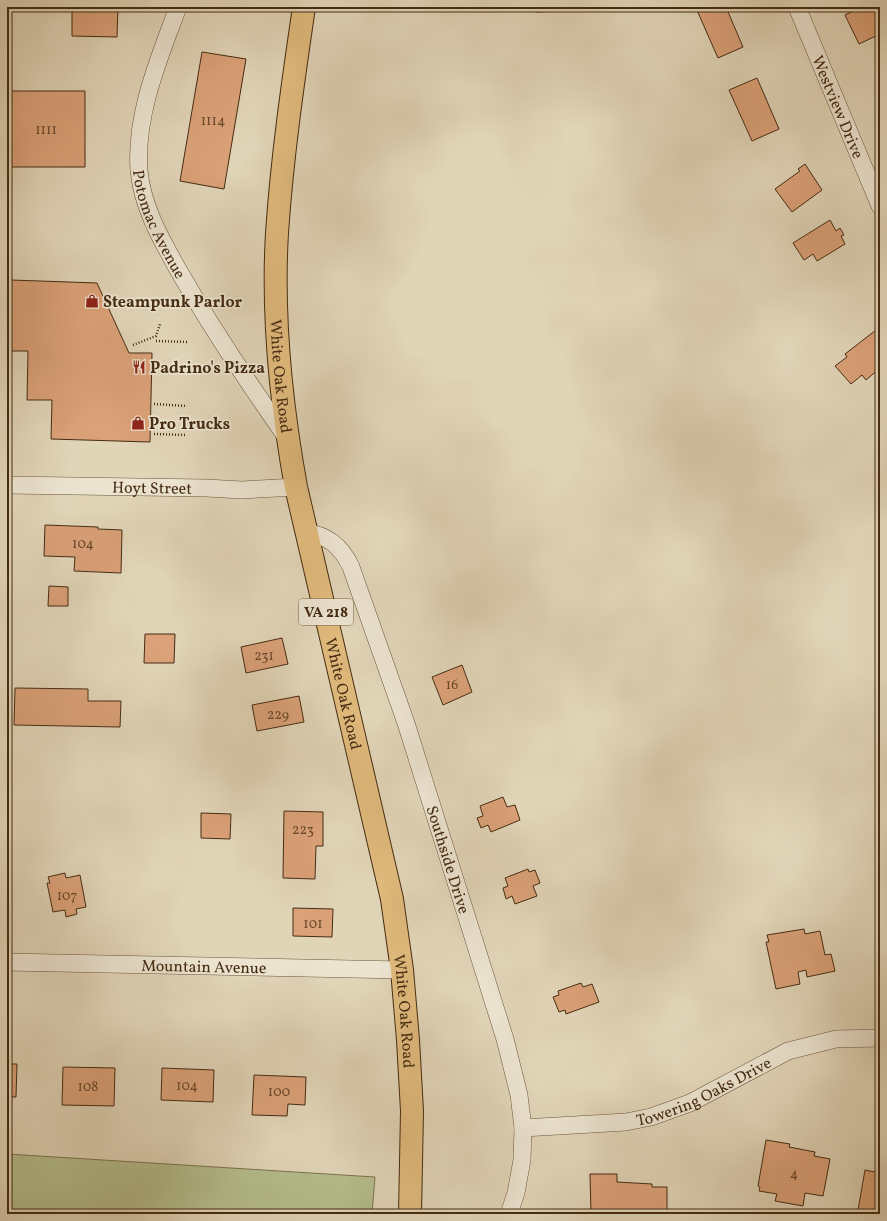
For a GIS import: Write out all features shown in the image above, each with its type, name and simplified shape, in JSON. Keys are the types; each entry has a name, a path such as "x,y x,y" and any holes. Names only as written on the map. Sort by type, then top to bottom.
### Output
{"main road":[{"name":"White Oak Road","path":"304,7 277,234 276,285 280,370 287,438 296,487 392,899 402,970 412,1111 410,1214"}],"street":[{"name":"Potomac Avenue","path":"178,7 155,69 146,103 139,152 142,191 155,225 190,290 233,361 287,438"},
{"name":"Westview Drive","path":"797,7 880,206"},
{"name":"Hoyt Street","path":"7,485 206,488 242,490 296,487"},
{"name":"Southside Drive","path":"307,533 325,538 336,544 344,553 351,567 406,723 505,1039 519,1095 523,1128 522,1160 516,1193 509,1214"},
{"name":"Mountain Avenue","path":"7,962 402,970"},
{"name":"Towering Oaks Drive","path":"523,1128 626,1122 651,1117 690,1103 788,1051 836,1039 880,1038"}],"path":[{"path":"133,345 156,336 160,324"},
{"path":"156,341 188,342"},
{"path":"154,404 187,406"},
{"path":"154,434 186,435"}],"green space":[{"path":"7,1154 375,1177 372,1214 7,1214"}],"building":[{"path":"72,7 118,7 117,37 72,36"},
{"path":"536,7 560,7 560,11 536,12"},
{"path":"726,7 743,47 718,58 696,8"},
{"path":"862,7 870,7 872,11 876,8 880,16 880,34 859,44 845,15"},
{"path":"202,52 246,59 224,189 180,181"},
{"path":"757,78 779,129 752,141 729,90"},
{"path":"7,91 85,91 85,167 7,167"},
{"path":"805,164 822,190 792,212 775,189 800,171 798,169"},
{"path":"830,220 836,231 840,228 844,235 841,236 845,244 817,261 813,254 804,260 793,243"},
{"path":"11,280 97,283 129,353 152,353 150,442 51,439 52,400 27,400 28,351 9,351"},
{"path":"880,327 880,368 866,380 862,375 851,384 835,366 847,357 845,354"},
{"path":"45,525 98,527 98,529 122,530 121,573 74,571 75,557 44,556"},
{"path":"49,586 68,587 68,606 48,606"},
{"path":"145,634 175,634 174,663 144,663"},
{"path":"282,638 288,664 246,673 241,647"},
{"path":"462,665 472,692 443,705 432,677"},
{"path":"15,688 88,689 88,701 121,701 120,727 14,725"},
{"path":"299,696 304,722 257,731 252,705"},
{"path":"503,797 507,807 515,805 520,820 491,832 488,825 481,828 477,818 483,816 480,806"},
{"path":"284,811 323,812 323,846 316,846 315,879 283,878"},
{"path":"201,813 231,814 230,839 201,838"},
{"path":"7,839 11,856 7,857"},
{"path":"528,869 529,872 535,870 540,883 533,886 537,896 515,904 512,896 506,899 503,888 508,886 505,878"},
{"path":"65,873 66,878 80,875 86,907 76,909 77,914 66,917 65,910 53,912 47,883 50,883 48,877"},
{"path":"293,908 333,909 332,937 293,936"},
{"path":"804,929 805,934 820,931 825,955 831,954 835,971 807,977 806,970 798,972 800,984 776,989 766,942 769,942 767,935"},
{"path":"581,983 583,987 592,984 599,1002 566,1014 565,1010 559,1012 553,997 559,995 558,991"},
{"path":"7,1064 17,1064 16,1097 7,1097"},
{"path":"63,1067 115,1068 114,1106 62,1105"},
{"path":"162,1068 214,1070 213,1102 161,1100"},
{"path":"254,1075 306,1077 305,1105 288,1104 287,1116 252,1115"},
{"path":"766,1140 790,1144 789,1147 815,1152 814,1156 830,1159 823,1196 805,1193 803,1206 775,1201 777,1194 759,1191 760,1187 758,1186"},
{"path":"865,1170 880,1173 880,1214 858,1210"},
{"path":"590,1174 617,1174 617,1182 652,1184 652,1187 667,1187 667,1214 591,1214"}],"place":[{"name":"Steampunk Parlor","path":"92,301"},
{"name":"Padrino's Pizza","path":"139,367"},
{"name":"Pro Trucks","path":"138,423"}]}
